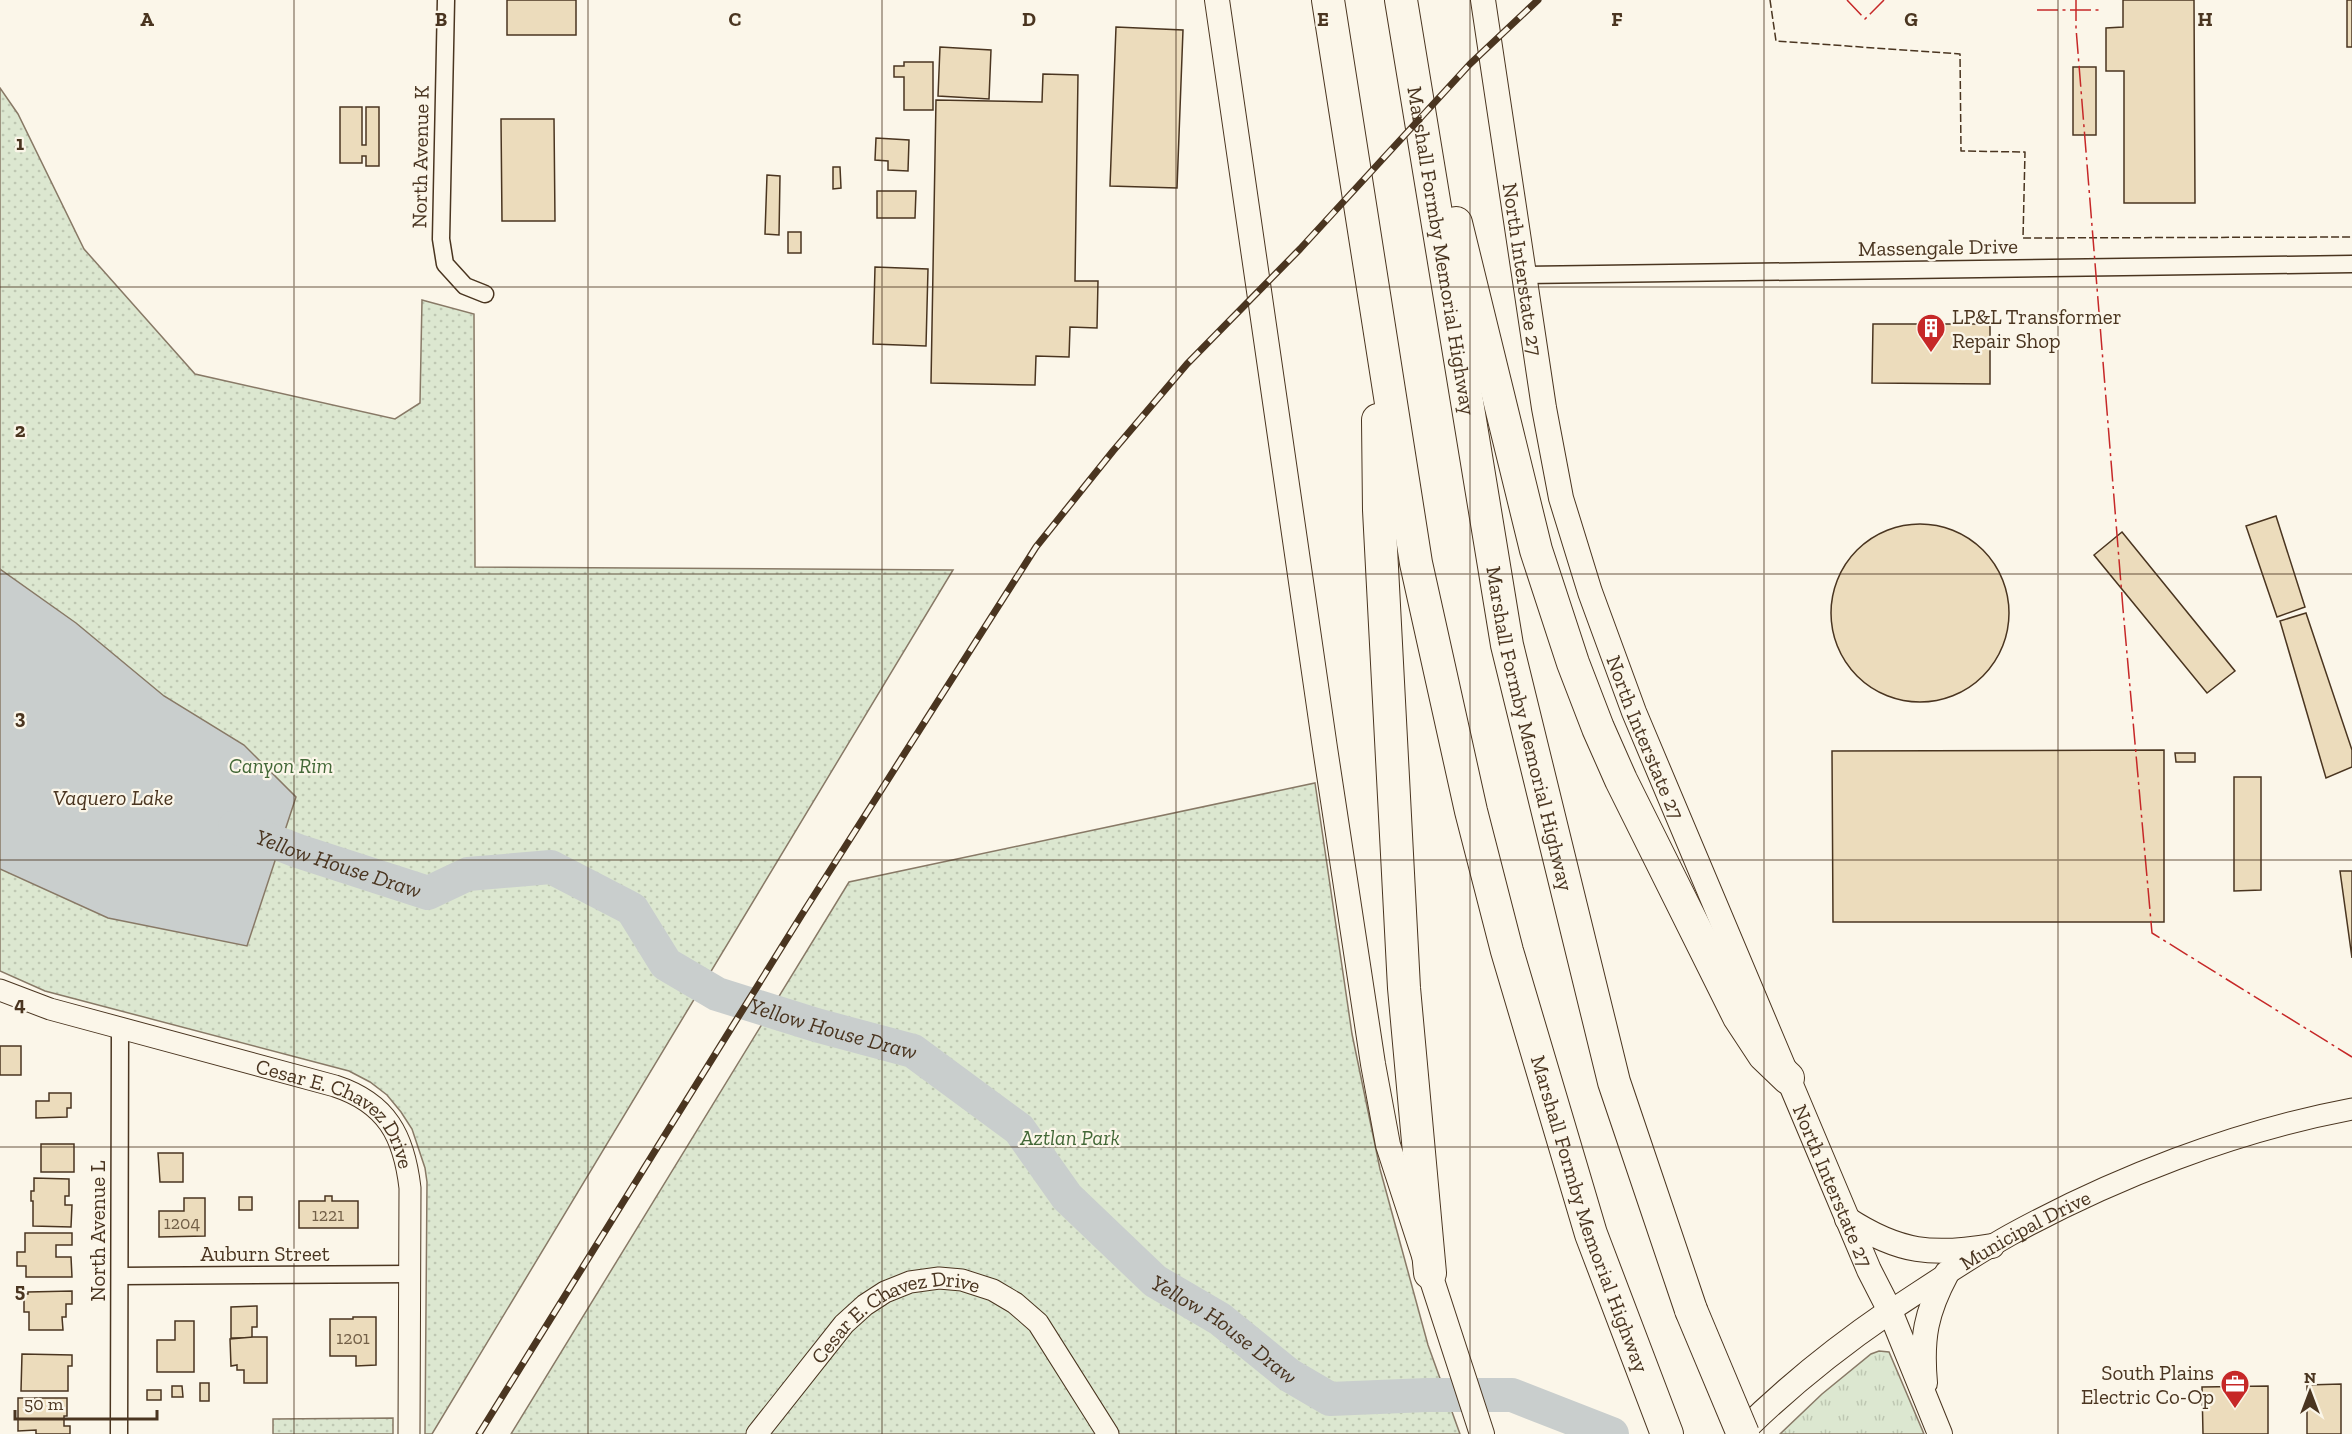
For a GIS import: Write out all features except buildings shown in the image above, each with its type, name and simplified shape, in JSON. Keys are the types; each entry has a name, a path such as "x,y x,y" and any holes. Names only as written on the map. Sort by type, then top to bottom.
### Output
{"highway":[{"name":"Marshall Formby Memorial Highway","path":"1328,0 1416,563 1471,811 1533,1043 1591,1234 1667,1434"},
{"path":"1403,0 1525,513 1573,663 1621,780 1739,1017 1764,1055 1788,1078"},
{"name":"Marshall Formby Memorial Highway","path":"1403,0 1507,645 1614,1082 1691,1310 1741,1434"},
{"path":"1380,338 1379,510 1404,988 1430,1273"}],"main road":[{"path":"1217,0 1373,1064 1388,1144 1482,1434"},
{"name":"North Interstate 27","path":"1483,0 1544,408 1561,498 1590,592 1634,712 1847,1219 1890,1311 1940,1434"},
{"path":"1847,1219 1874,1234 1919,1250 1956,1252 1992,1246"},
{"path":"1927,1403 1924,1366 1927,1323 1931,1304 1947,1273"},
{"name":"Municipal Drive","path":"1741,1434 1772,1402 1828,1356 1890,1311"}],"street":[{"name":"North Avenue K","path":"446,0 441,239 445,264 465,286 484,294"},
{"name":"Massengale Drive","path":"1525,275 2352,264"},
{"name":"Cesar E. Chavez Drive","path":"0,990 50,1009 335,1086 360,1096 380,1111 396,1131 407,1166 410,1188 410,1434"},
{"name":"North Avenue L","path":"119,1434 120,1028"},
{"name":"Municipal Drive","path":"1890,1311 1992,1246 2067,1206 2160,1166 2265,1130 2352,1109"},
{"name":"Auburn Street","path":"120,1276 410,1274"},
{"name":"Cesar E. Chavez Drive","path":"757,1434 844,1324 865,1305 885,1292 910,1282 939,1278 962,1280 993,1290 1015,1303 1038,1323 1108,1434"}],"green space":[{"name":"Canyon Rim","path":"0,88 18,114 84,249 195,374 395,419 420,403 422,300 474,314 475,567 953,570 432,1434 425,1434 427,1182 425,1168 412,1129 387,1095 370,1082 349,1071 45,991 0,971"},
{"name":"Aztlan Park","path":"1315,783 1352,1034 1380,1169 1428,1345 1460,1434 511,1434 849,882"},
{"path":"1879,1351 1889,1352 1924,1434 1780,1434 1822,1394 1871,1354"},
{"path":"393,1418 393,1434 273,1434 273,1419"}],"water":[{"name":"Vaquero Lake","path":"0,569 76,623 164,696 244,745 296,797 247,946 108,918 0,869"}],"waterway":[{"name":"Yellow House Draw","path":"235,827 298,851 428,893 468,874 551,867 632,909 666,964 717,994 816,1025 913,1051 1019,1129 1067,1197 1155,1281 1220,1319 1289,1375 1330,1399 1427,1395 1512,1395 1612,1434"}],"railway":[{"path":"479,1434 801,916 1036,547 1187,364 1300,249 1470,64 1538,0"}],"fence":[{"path":"1770,0 1776,41 1960,54 1961,151 2025,152 2023,238 2352,237"}],"power":[{"path":"1847,0 1865,19 1884,0"},
{"path":"2076,0 2076,28 2123,609 2152,933 2352,1057"},
{"path":"2037,10 2102,10"}],"place":[{"name":"LP&L Transformer Repair Shop","path":"1931,354"},
{"name":"South Plains Electric Co-Op","path":"2235,1410"}]}
